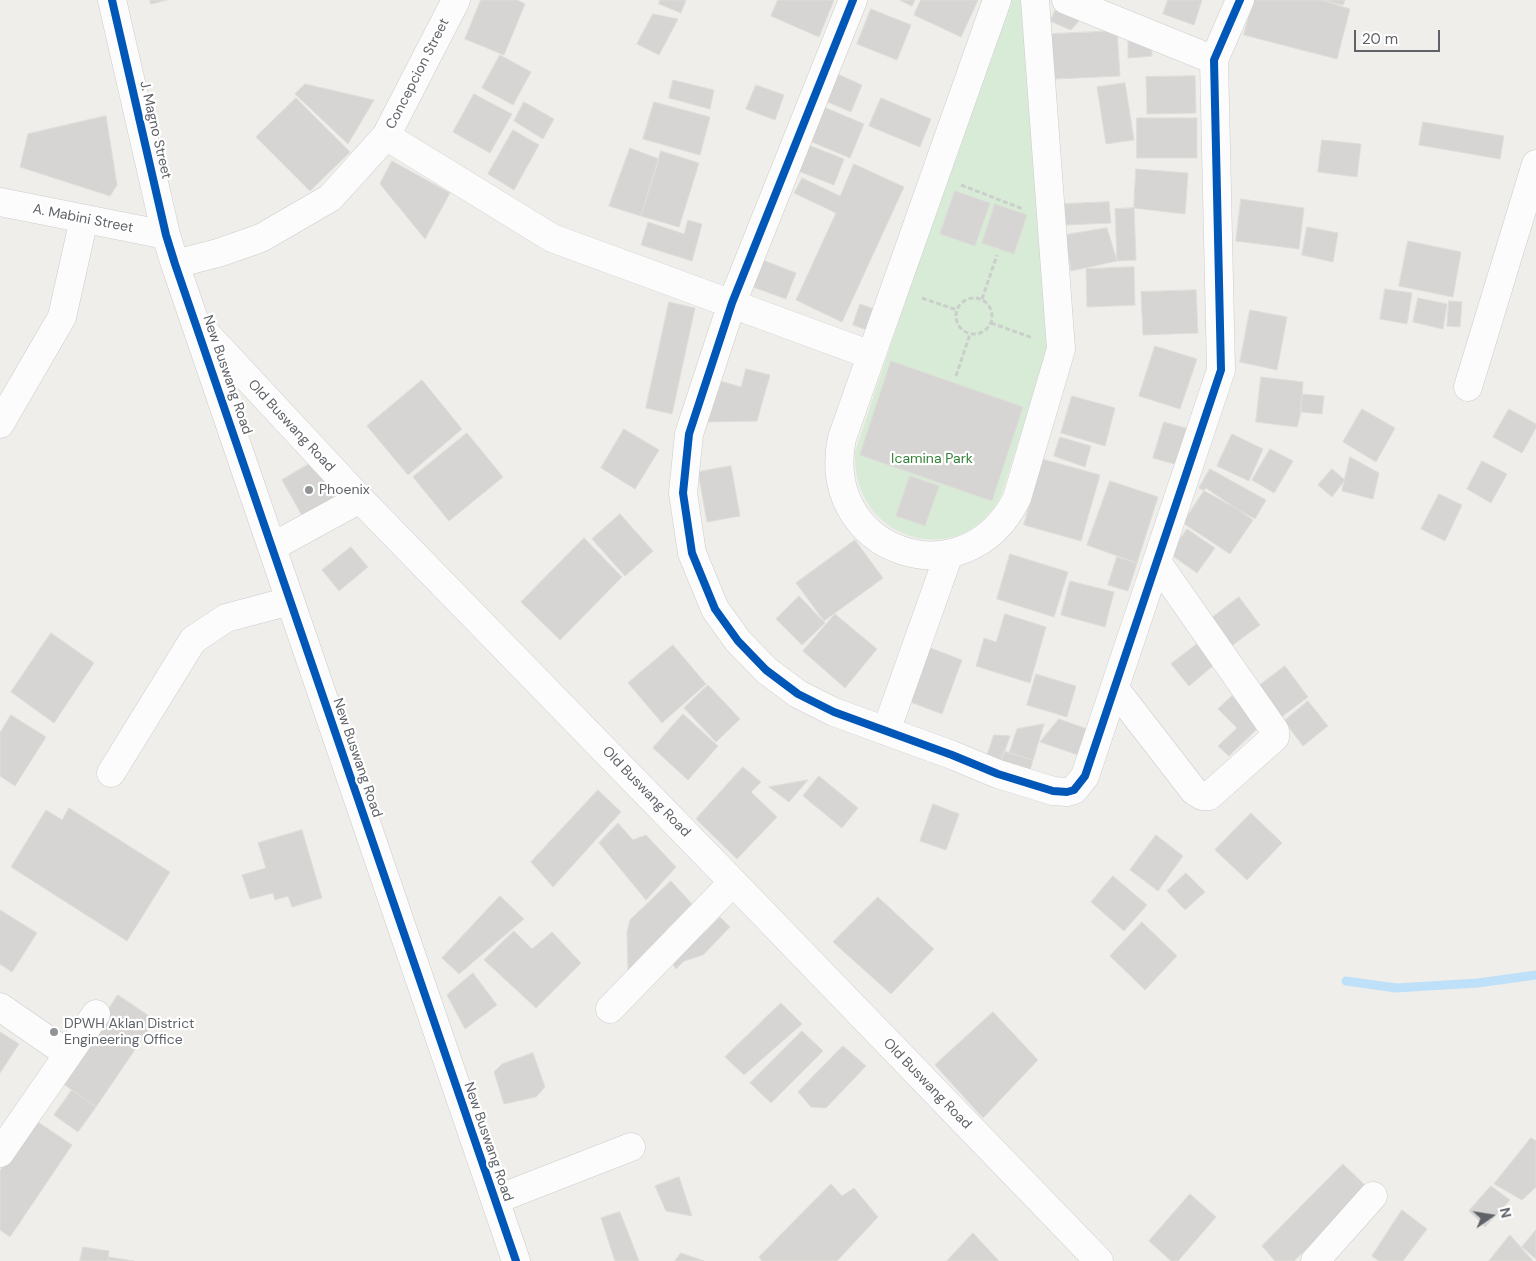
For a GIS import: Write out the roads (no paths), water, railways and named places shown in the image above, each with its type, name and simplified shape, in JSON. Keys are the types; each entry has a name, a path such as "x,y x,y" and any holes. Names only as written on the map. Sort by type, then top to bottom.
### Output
{"street":[{"name":"J. Magno Street","path":"112,0 166,235 175,264"},
{"name":"Concepcion Street","path":"175,264 218,253 261,238 330,198 386,136 456,0"},
{"path":"853,0 732,303 689,434 686,454 684,514 692,553 698,572 715,609 726,625 751,657 798,694 815,704 998,774 1053,791 1067,792 1074,790 1083,781 1221,370 1214,60 1240,0"},
{"path":"997,0 842,438 839,454 841,484 846,499 863,526 887,545 917,555 949,554 977,544 990,535 1010,512 1017,498 1061,348 1035,0"},
{"path":"1066,0 1214,60"},
{"path":"386,136 552,238 588,253 732,303 871,355"},
{"path":"1468,387 1536,164"},
{"name":"A. Mabini Street","path":"0,202 166,235"},
{"path":"0,424 62,317 84,219"},
{"name":"New Buswang Road","path":"175,264 516,1261"},
{"name":"Old Buswang Road","path":"195,322 360,500 1099,1261"},
{"path":"272,547 360,500"},
{"path":"886,731 949,554"},
{"path":"1115,688 1196,793 1202,796 1209,796 1275,737 1275,731 1157,562"},
{"path":"111,773 193,640 226,618 290,601"},
{"path":"610,1009 733,882"},
{"path":"0,1007 68,1054"},
{"path":"0,1153 96,1014"},
{"path":"495,1200 630,1147"},
{"path":"1315,1261 1372,1196"}],"waterway":[{"path":"1346,981 1396,988 1478,983 1536,975"}],"place":[{"name":"Phoenix","path":"309,490"},
{"name":"DPWH Aklan District Engineering Office","path":"54,1032"}],"park label":[{"name":"Icamina Park","path":"932,459"}]}
